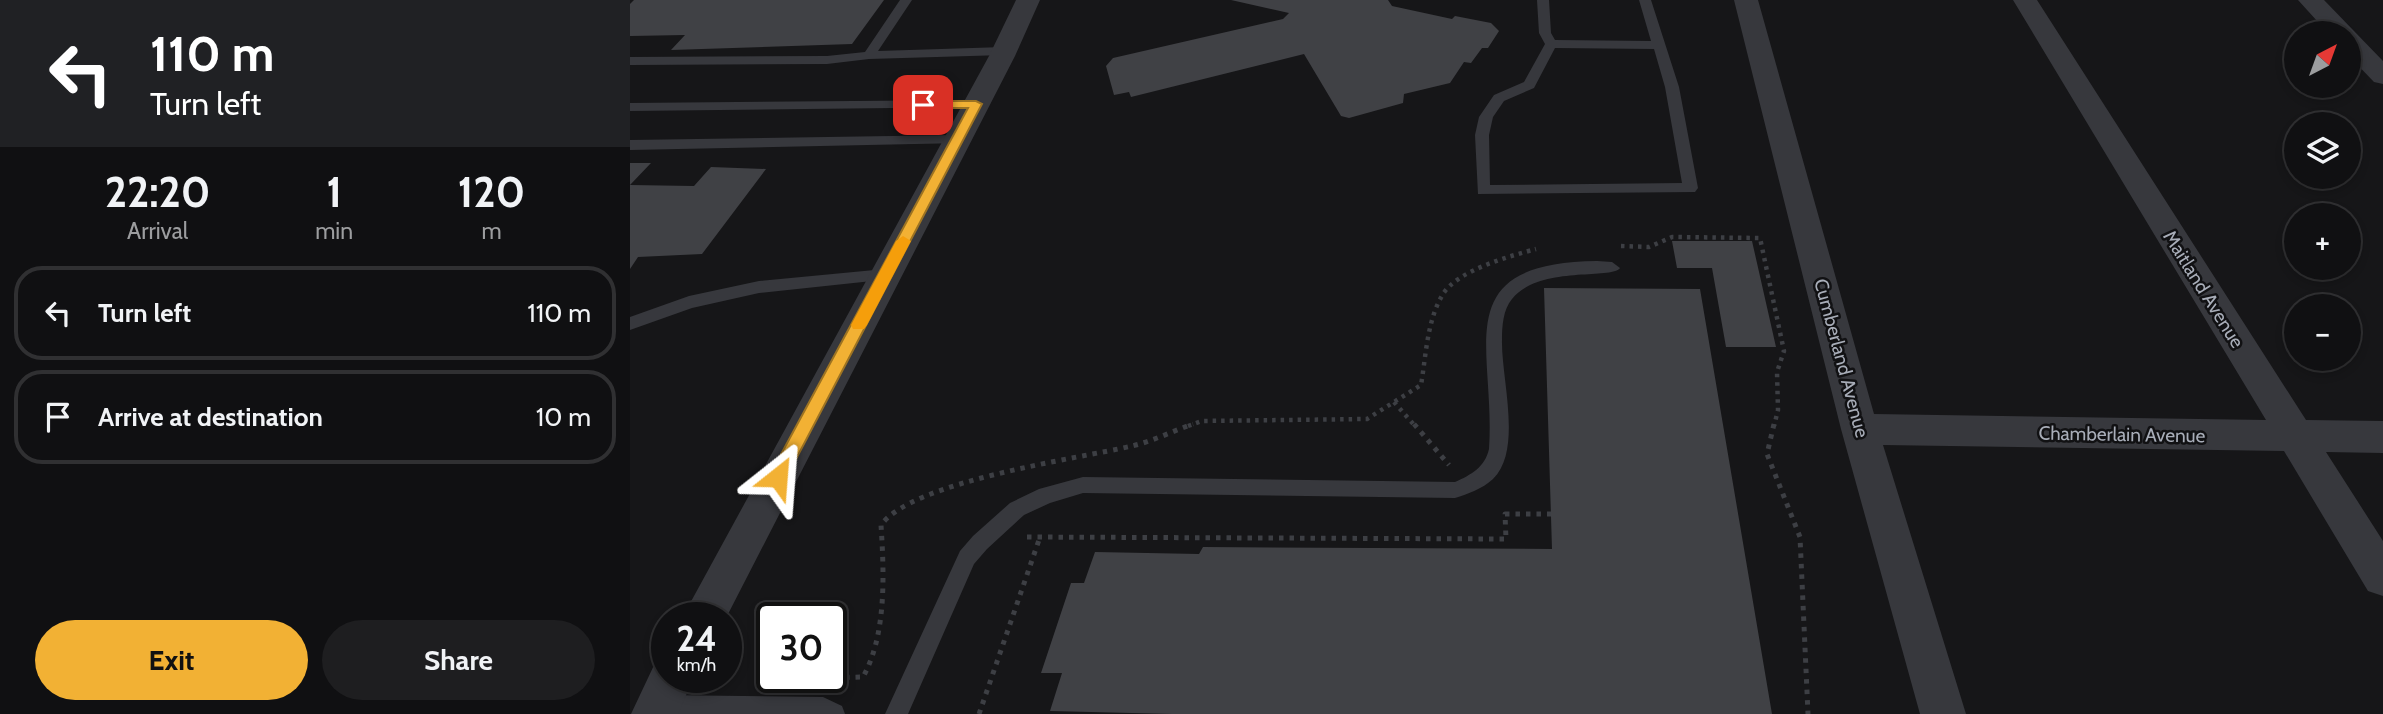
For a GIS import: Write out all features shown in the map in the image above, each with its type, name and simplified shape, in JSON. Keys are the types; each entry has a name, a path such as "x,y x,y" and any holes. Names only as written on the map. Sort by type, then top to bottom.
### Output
{"street":[{"path":"711,602 1004,51 1028,0"},
{"name":"Cumberland Avenue","path":"1746,0 1860,429 1942,714"},
{"name":"Maitland Avenue","path":"2025,0 2383,577"},
{"path":"2309,0 2330,21"},
{"path":"2361,53 2383,76"},
{"name":"Chamberlain Avenue","path":"1860,429 2383,438"}],"lane":[{"path":"869,55 906,0"},
{"path":"1543,0 1545,33 1551,44"},
{"path":"1551,44 1529,85 1499,98 1486,117 1482,135 1483,191 1690,188 1672,88 1645,0"},
{"path":"1551,44 1659,45"},
{"path":"630,61 827,60 869,55 1004,51"},
{"path":"630,107 976,104"},
{"path":"630,145 957,140"},
{"path":"896,714 967,558 984,536 1012,510 1048,493 1083,485 1455,490 1475,484 1488,472 1498,454 1494,331 1503,299 1515,287 1544,271 1612,268"},
{"path":"630,324 689,302 759,287 885,275"},
{"path":"662,699 823,708 834,714"}],"path":[{"path":"1611,246 1649,247 1672,237 1760,238 1784,351 1777,372 1778,410 1767,454 1800,537 1808,714"},
{"path":"847,677 863,677 872,661 885,580 881,525 889,514 908,502 1003,472 1135,445 1202,421 1367,419 1422,385 1435,316 1444,292 1454,282 1521,252 1544,247"},
{"path":"1394,402 1450,466"},
{"path":"984,536 1506,539 1505,514 1551,514"},
{"path":"979,714 1040,537"}],"building":[{"path":"634,0 884,0 852,44 671,50 685,35 630,36 630,4"},
{"path":"1231,0 1388,0 1392,6 1452,19 1455,16 1491,23 1499,31 1488,48 1482,48 1471,63 1464,62 1450,83 1404,94 1403,103 1349,118 1341,116 1304,54 1131,97 1129,92 1114,95 1106,66 1113,58 1283,19 1289,13"},
{"path":"630,163 651,163 630,185"},
{"path":"711,167 766,169 702,254 638,257 630,269 630,185 694,186"},
{"path":"1672,241 1752,241 1776,347 1726,347 1712,268 1677,268"},
{"path":"1544,288 1700,289 1772,714 1172,714 1050,711 1062,673 1041,673 1071,583 1084,583 1095,552 1199,554 1203,547 1552,549"}],"slow traffic":[{"path":"859,325 903,241"}],"route":[{"path":"778,477 976,104 923,105"}]}
